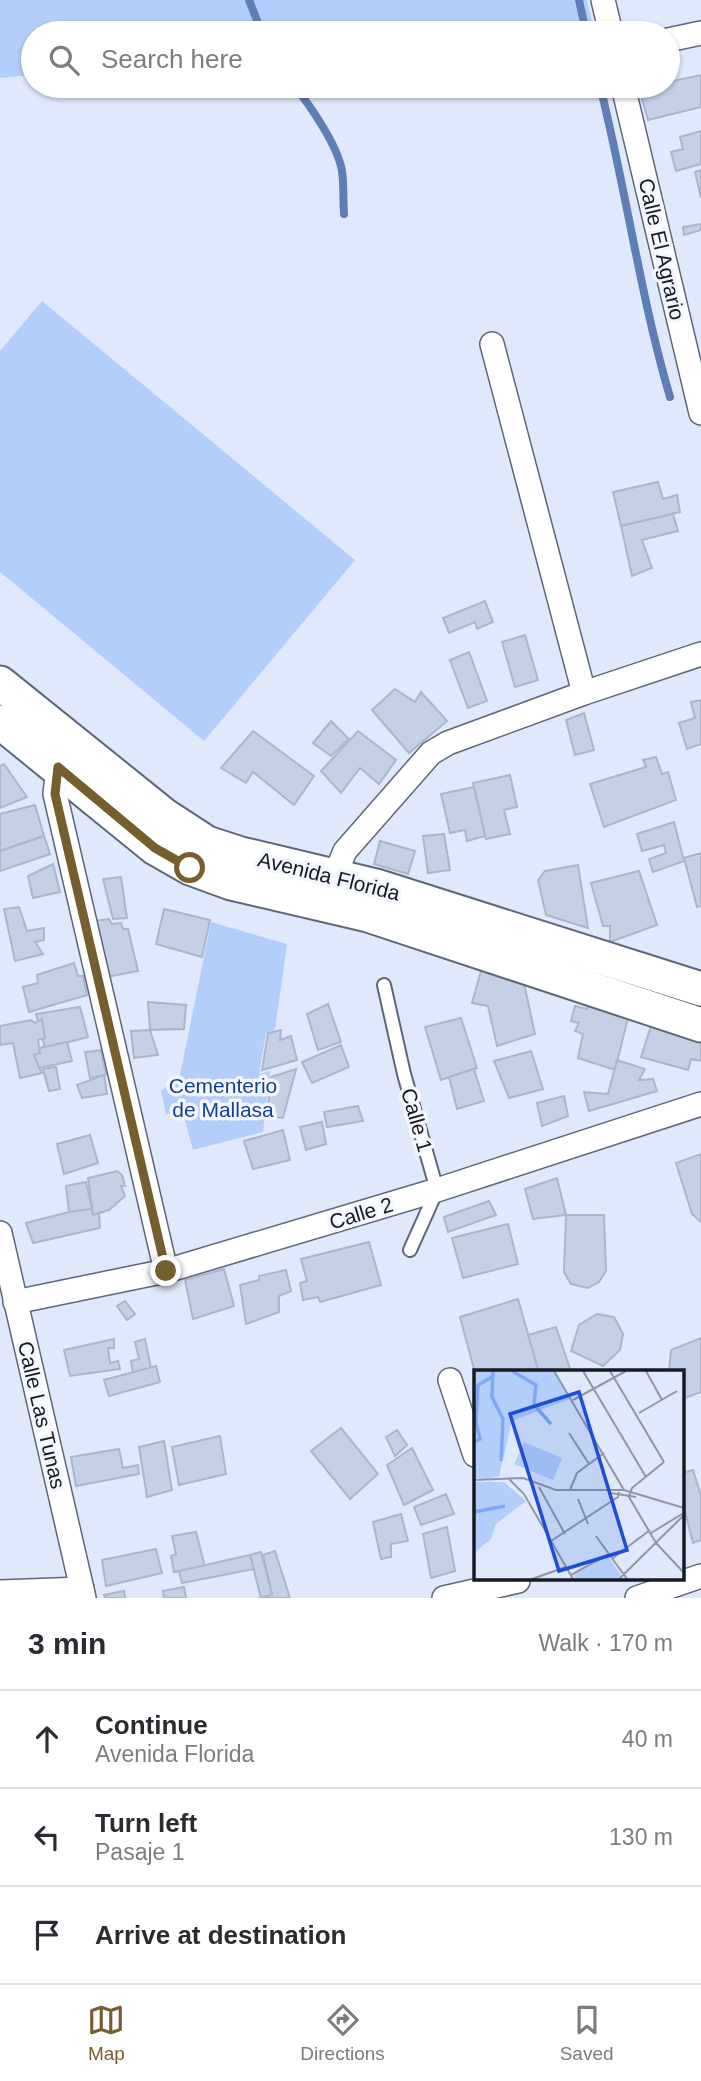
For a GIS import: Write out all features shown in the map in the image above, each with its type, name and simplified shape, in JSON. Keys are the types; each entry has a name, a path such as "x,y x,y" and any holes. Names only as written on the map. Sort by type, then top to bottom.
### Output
{"main road":[{"name":"Avenida Florida","path":"0,682 155,848 190,868 231,883 332,890 389,890 701,989"},
{"name":"Avenida Florida","path":"0,722 67,755"},
{"name":"Avenida Florida","path":"332,890 368,915 701,1025"}],"street":[{"path":"603,0 608,21"},
{"path":"680,37 701,33"},
{"name":"Calle El Agrario","path":"626,98 701,413"},
{"path":"492,344 584,693"},
{"path":"332,890 345,851 431,753 448,743 584,693 701,654"},
{"path":"67,755 55,794 166,1271"},
{"name":"Calle 2","path":"15,1302 166,1271 437,1190 701,1104"},
{"name":"Calle Las Tunas","path":"0,1233 83,1593"},
{"path":"450,1380 474,1452"},
{"path":"637,1598 701,1576"},
{"path":"444,1598 520,1586"},
{"path":"0,1592 83,1593"}],"lane":[{"name":"Calle 1","path":"384,985 404,1074 437,1190"},
{"path":"410,1250 437,1190"}],"green space":[{"path":"0,0 587,0 592,21 21,21 21,76 0,78"},
{"path":"42,301 355,560 204,741 0,572 0,351"},
{"name":"Cementerio de Mallasa","path":"211,922 287,944 275,1030 266,1033 259,1074 270,1071 263,1132 193,1150 183,1114 166,1114 161,1091 180,1075"}],"building":[{"path":"701,75 701,107 648,120 642,98 680,98 680,79"},
{"path":"701,131 701,164 676,171 671,152 683,149 680,137"},
{"path":"701,170 701,198 695,172"},
{"path":"701,224 701,230 684,235 683,227"},
{"path":"658,482 663,499 677,495 680,512 621,526 613,492"},
{"path":"673,514 678,531 642,540 652,568 632,576 621,526"},
{"path":"485,601 493,622 477,629 475,622 449,633 443,618"},
{"path":"525,635 538,680 515,687 502,642"},
{"path":"469,652 487,701 468,708 450,660"},
{"path":"395,689 415,702 421,692 447,721 409,753 372,710"},
{"path":"701,700 701,744 687,749 679,723 695,718 691,702"},
{"path":"584,713 594,750 575,755 566,720"},
{"path":"331,721 349,739 331,756 313,743"},
{"path":"253,731 314,776 294,805 253,772 246,783 221,768"},
{"path":"358,731 396,760 379,784 360,768 341,793 321,771"},
{"path":"656,757 662,774 668,772 676,800 604,827 590,784 646,767 643,760"},
{"path":"4,764 27,797 0,808 0,766"},
{"path":"510,775 517,807 504,810 510,834 486,839 473,783"},
{"path":"474,787 485,836 467,841 465,830 450,833 441,794"},
{"path":"35,805 44,836 0,851 0,814"},
{"path":"674,822 684,861 653,872 649,859 666,853 664,845 642,851 637,834"},
{"path":"444,834 450,870 428,873 423,836"},
{"path":"44,836 50,854 0,871 0,851"},
{"path":"380,841 415,851 408,874 374,864"},
{"path":"701,853 701,906 697,907 684,858"},
{"path":"53,864 60,892 33,898 28,876"},
{"path":"578,865 588,928 546,915 538,880 545,871"},
{"path":"639,871 657,925 610,942 610,926 603,926 591,883"},
{"path":"121,877 127,918 113,919 103,879"},
{"path":"19,907 27,931 44,928 44,940 35,942 43,954 15,961 4,909"},
{"path":"164,909 210,920 202,957 156,944"},
{"path":"109,919 112,924 121,923 123,929 128,929 138,971 101,978 87,922"},
{"path":"74,963 78,976 83,976 87,995 29,1012 23,987 38,983 37,975"},
{"path":"483,964 522,974 535,1034 497,1046 488,1006 472,1003"},
{"path":"148,1002 186,1005 184,1029 150,1030"},
{"path":"590,1002 629,1014 615,1070 578,1058 583,1034 575,1031 579,1023 571,1021 575,1006 587,1009"},
{"path":"328,1004 341,1042 318,1050 307,1014"},
{"path":"80,1007 88,1037 45,1048 36,1014"},
{"path":"461,1018 477,1068 441,1080 425,1027"},
{"path":"42,1019 45,1038 38,1040 40,1053 34,1055 42,1073 20,1078 13,1043 0,1045 0,1026 31,1020 35,1023"},
{"path":"652,1023 701,1036 701,1061 691,1059 688,1070 641,1057"},
{"path":"150,1030 158,1055 134,1058 131,1031"},
{"path":"281,1030 280,1040 291,1036 297,1060 262,1070 268,1033"},
{"path":"67,1042 72,1061 39,1068 34,1055 40,1053 39,1048"},
{"path":"341,1045 349,1067 312,1083 302,1062"},
{"path":"101,1050 106,1075 90,1078 85,1052"},
{"path":"531,1051 543,1089 509,1098 494,1061"},
{"path":"617,1060 645,1069 639,1080 653,1079 657,1091 589,1111 584,1092 608,1094"},
{"path":"56,1067 60,1089 49,1091 43,1069"},
{"path":"296,1069 283,1118 267,1116 271,1077"},
{"path":"474,1069 484,1101 457,1109 449,1077"},
{"path":"104,1075 107,1094 82,1098 77,1085"},
{"path":"564,1096 568,1116 542,1126 537,1103"},
{"path":"358,1106 363,1121 327,1127 324,1112"},
{"path":"322,1122 326,1144 306,1150 300,1127"},
{"path":"283,1130 290,1160 253,1169 244,1141"},
{"path":"90,1135 98,1163 64,1174 57,1144"},
{"path":"701,1154 701,1222 692,1214 676,1163"},
{"path":"117,1171 122,1175 125,1186 121,1186 125,1196 109,1210 93,1215 88,1178"},
{"path":"557,1178 566,1215 533,1219 525,1189"},
{"path":"86,1182 92,1209 69,1212 66,1186"},
{"path":"489,1201 496,1215 448,1232 444,1217"},
{"path":"92,1209 93,1215 99,1213 100,1228 33,1243 26,1223"},
{"path":"566,1215 604,1215 606,1271 599,1282 588,1288 571,1284 564,1272"},
{"path":"508,1224 518,1264 463,1278 452,1238"},
{"path":"369,1242 381,1285 320,1302 318,1297 303,1300 300,1283 307,1281 301,1259"},
{"path":"224,1269 234,1306 193,1319 185,1280"},
{"path":"286,1270 291,1291 279,1296 279,1312 246,1324 240,1285 259,1280 259,1276"},
{"path":"518,1299 538,1370 474,1370 460,1317"},
{"path":"125,1301 135,1314 127,1320 117,1306"},
{"path":"597,1314 614,1317 623,1334 620,1350 603,1366 571,1351 579,1325"},
{"path":"556,1327 570,1370 538,1370 528,1335"},
{"path":"701,1338 701,1392 684,1398 684,1370 669,1370 671,1350"},
{"path":"114,1339 114,1348 108,1348 110,1363 118,1361 120,1369 70,1376 64,1350"},
{"path":"145,1339 151,1368 133,1373 131,1361 139,1359 135,1342"},
{"path":"156,1366 160,1382 109,1396 104,1380"},
{"path":"341,1428 378,1474 350,1499 311,1451"},
{"path":"397,1430 407,1445 395,1456 386,1437"},
{"path":"220,1436 226,1474 179,1485 172,1447"},
{"path":"164,1441 172,1490 147,1497 139,1447"},
{"path":"412,1448 433,1490 404,1505 387,1465"},
{"path":"119,1449 123,1468 138,1465 139,1474 76,1486 71,1457"},
{"path":"693,1470 701,1496 701,1540 693,1543 684,1508 684,1472"},
{"path":"446,1494 454,1514 421,1525 414,1507"},
{"path":"401,1514 408,1541 391,1544 391,1557 381,1559 373,1522"},
{"path":"447,1527 455,1571 431,1578 423,1534"},
{"path":"196,1532 205,1567 174,1572 171,1556 176,1554 172,1536"},
{"path":"156,1549 162,1573 106,1586 102,1560"},
{"path":"275,1551 290,1598 259,1598 272,1594 263,1555"},
{"path":"261,1552 272,1594 261,1598 250,1555"},
{"path":"250,1555 254,1569 182,1583 179,1571"},
{"path":"184,1587 186,1598 164,1598 163,1591"},
{"path":"124,1591 125,1598 105,1598 104,1595"}],"waterway":[{"path":"249,0 257,21"},
{"path":"579,0 583,21"},
{"path":"303,98 322,126 339,161 343,176 344,214"},
{"path":"603,98 650,320 670,397"}],"route":[{"path":"166,1271 55,794 58,767 155,848 190,868"}]}
